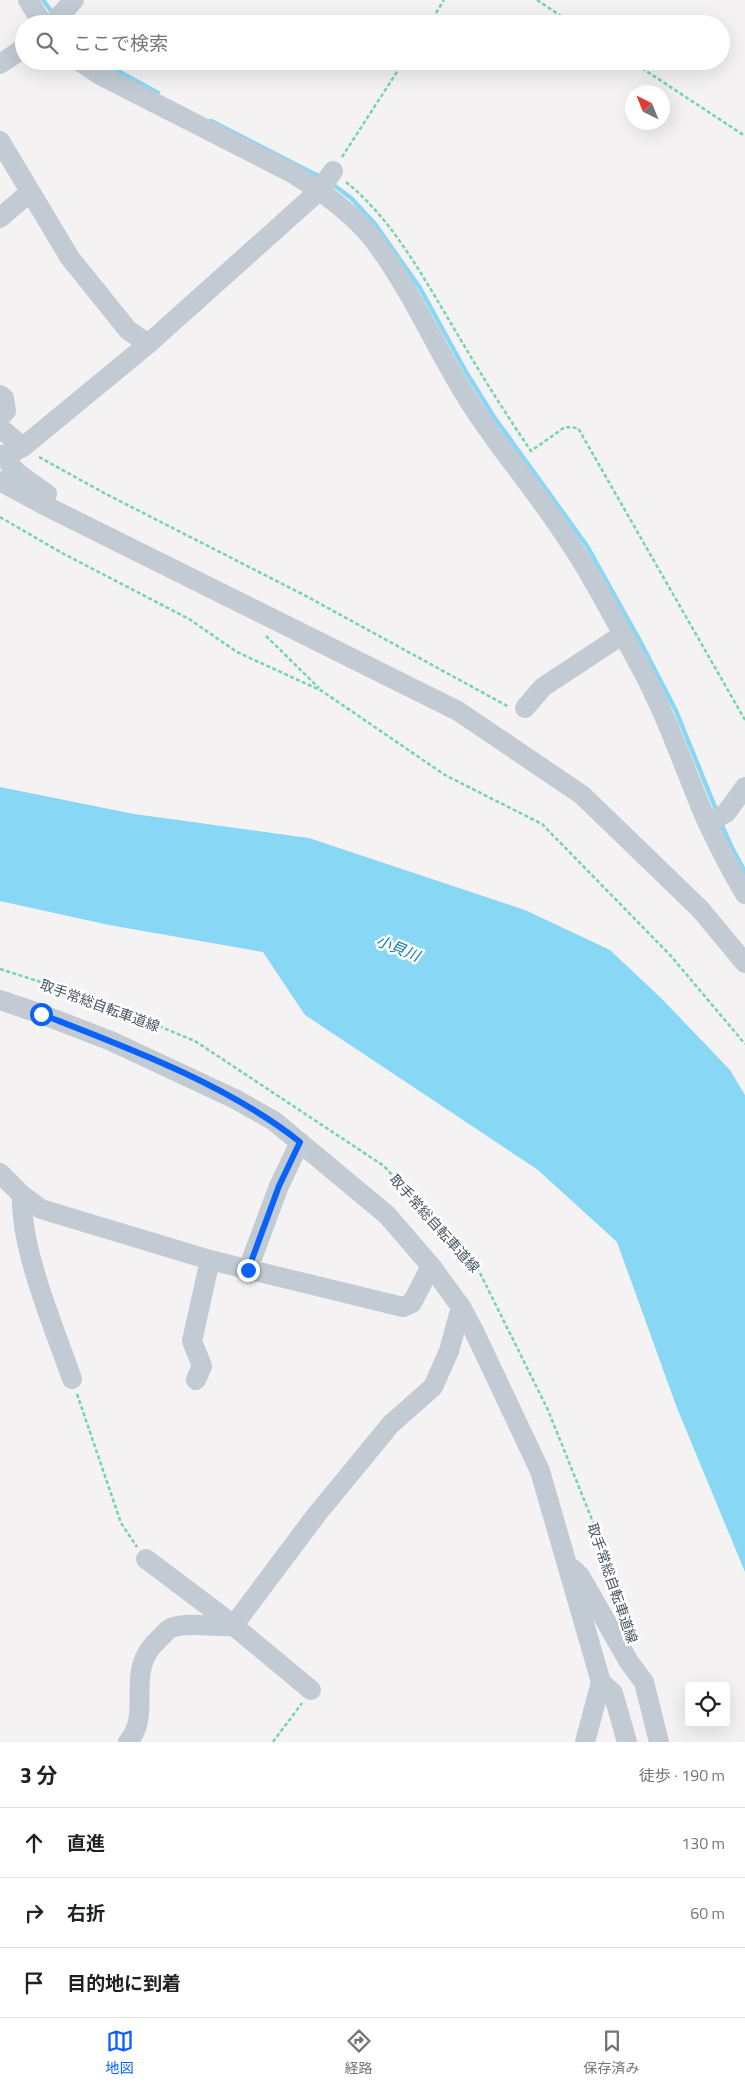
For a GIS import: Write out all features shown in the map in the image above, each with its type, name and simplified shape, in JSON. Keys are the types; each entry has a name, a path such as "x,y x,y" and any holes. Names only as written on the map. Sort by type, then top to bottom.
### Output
{"street":[{"path":"28,0 45,15"},
{"path":"58,15 74,0"},
{"path":"0,64 15,54"},
{"path":"92,70 292,173 327,180 347,212 371,237 396,274 469,402 561,529 641,669 674,738 708,823 745,894"},
{"path":"0,141 70,258 128,330 148,344"},
{"path":"11,452 148,344 327,180"},
{"path":"0,218 30,192"},
{"path":"0,395 4,398 6,411 0,417"},
{"path":"0,428 11,452 10,465 20,475 104,535"},
{"path":"0,481 44,506 458,711 582,794 700,909 745,963"},
{"path":"525,708 543,687 622,635"},
{"path":"708,823 726,813 745,786"},
{"path":"0,1000 111,1041 172,1068 235,1099 274,1121 387,1215 431,1266 461,1307 474,1329 540,1471 601,1682 613,1693 627,1742"},
{"path":"248,1270 279,1186 300,1142"},
{"path":"0,1173 22,1195 41,1209 210,1260 403,1307 412,1303 431,1266"},
{"path":"22,1195 22,1208 30,1252 72,1379"},
{"path":"196,1380 202,1366 192,1340 210,1260"},
{"path":"233,1626 317,1514 391,1424 433,1387 449,1351 461,1307"},
{"path":"146,1560 176,1581 311,1690"},
{"path":"567,1562 580,1576 629,1662 644,1682 659,1742"},
{"path":"128,1742 134,1736 138,1722 140,1666 152,1645 171,1628 185,1626 233,1626"},
{"path":"585,1742 601,1682"}],"path":[{"path":"435,15 444,0"},
{"path":"537,0 560,15"},
{"path":"398,70 327,180 355,189 381,217 416,262 502,409 531,451 565,427 578,428 745,720"},
{"path":"645,70 745,136"},
{"path":"11,452 104,494 306,596 512,708 525,708"},
{"path":"0,517 62,553 189,619 237,652 322,691 445,775 542,824 671,956 745,1044"},
{"path":"266,636 322,691"},
{"name":"取手常総自転車道線","path":"0,969 90,998 195,1041 384,1166 480,1273 548,1410 597,1532 627,1623"},
{"path":"72,1379 121,1523 146,1560"},
{"path":"273,1742 311,1690"}],"water":[{"name":"小貝川","path":"0,787 134,814 309,838 525,910 610,950 662,999 730,1070 745,1095 745,1572 677,1408 617,1242 538,1170 305,1015 263,952 109,925 0,901"}],"waterway":[{"path":"43,0 54,15"},
{"path":"116,70 158,93"},
{"path":"211,121 322,178"},
{"path":"331,183 351,198 375,224 420,288 466,372 494,417 587,546 640,641 676,711 717,812"},
{"path":"720,821 745,872"}],"route":[{"path":"41,1014 111,1041 235,1099 274,1121 300,1142 279,1186 248,1270"}]}
